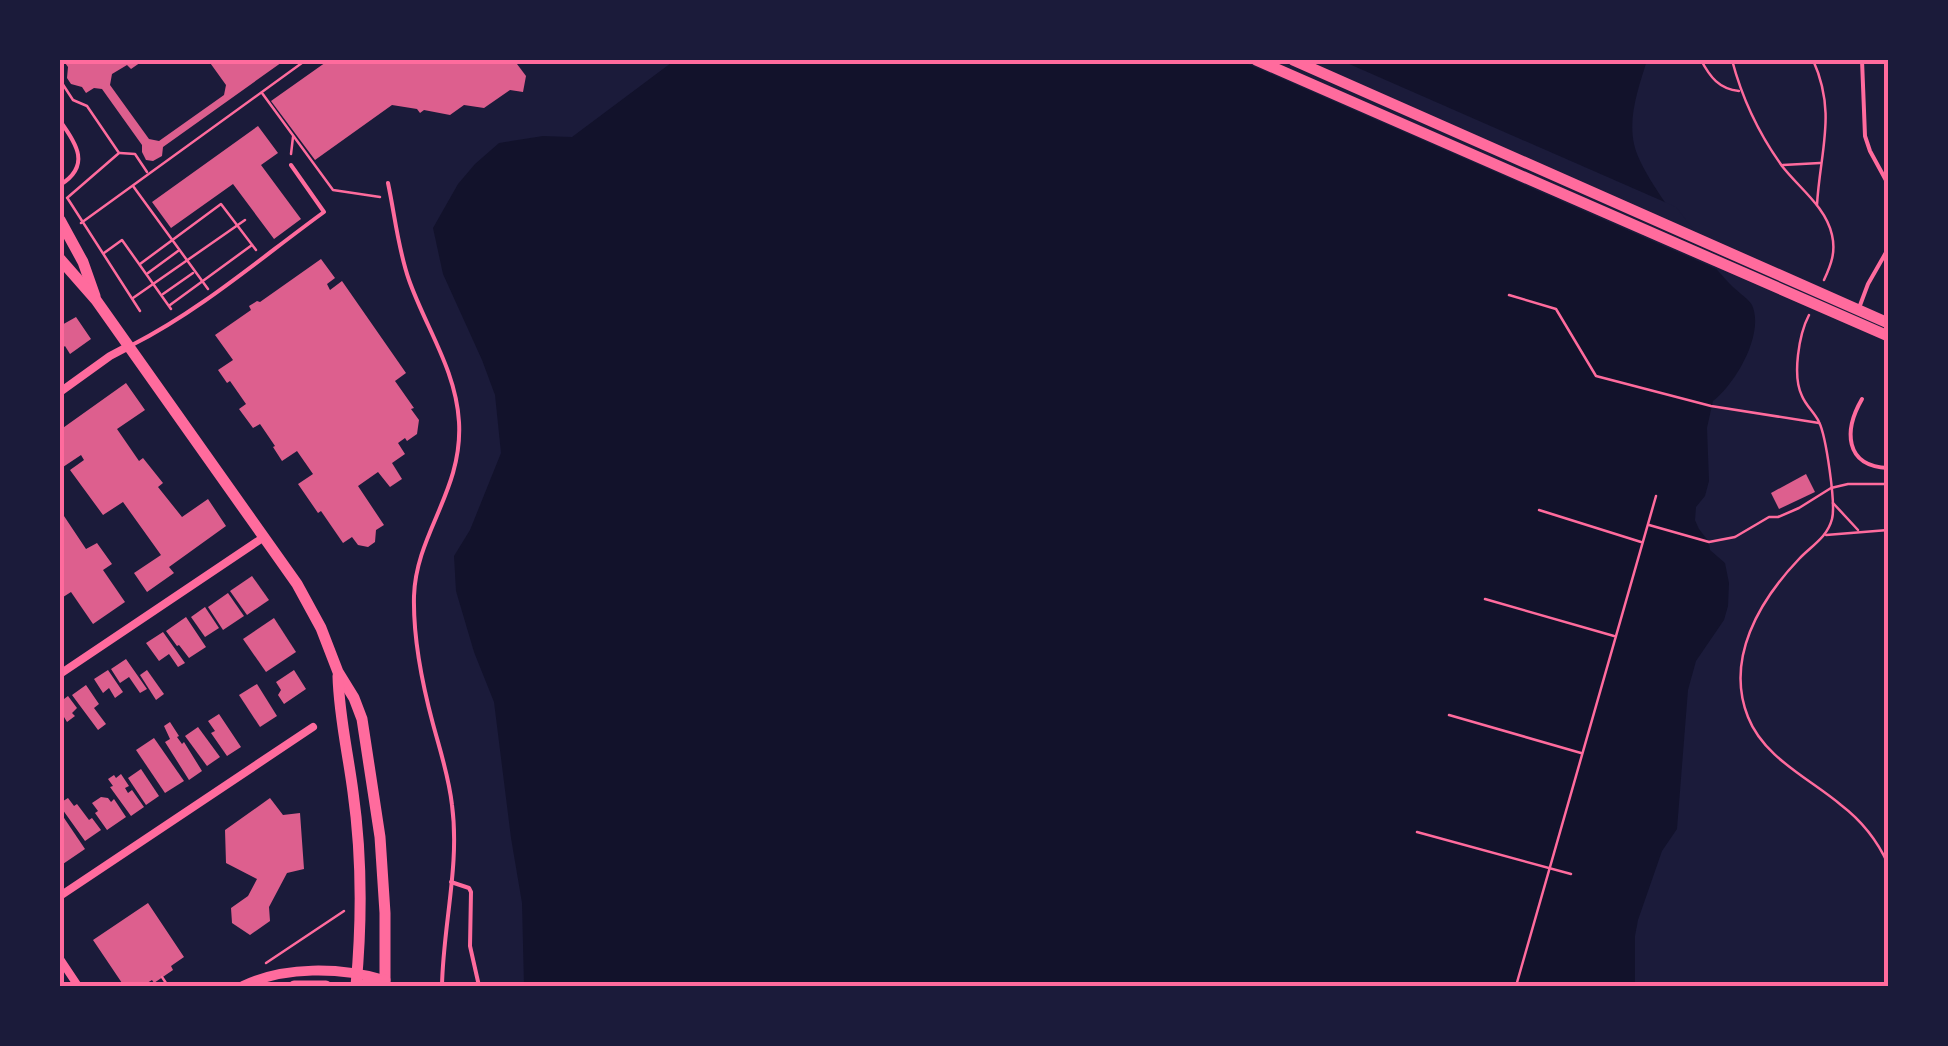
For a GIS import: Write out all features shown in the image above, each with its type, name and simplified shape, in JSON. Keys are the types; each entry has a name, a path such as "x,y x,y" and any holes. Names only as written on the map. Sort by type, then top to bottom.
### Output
{"main road":[{"path":"1256,60 1888,336"},
{"path":"1293,60 1888,323"},
{"path":"60,220 83,262 96,300"},
{"path":"60,259 96,300 309,604 338,672 354,698 362,719 375,795 383,874 385,983 357,986 358,838 341,724 338,672"},
{"path":"294,986 326,986"}],"street":[{"path":"60,392 129,346"},
{"path":"60,674 264,537"},
{"path":"60,896 313,727"},
{"path":"61,963 78,986"},
{"path":"243,986 266,976 309,972 358,972 385,983"}],"lane":[{"path":"1862,60 1866,136 1888,184"},
{"path":"60,121 74,140 79,164 60,186"},
{"path":"129,346 212,294 324,212 291,166"},
{"path":"388,184 406,271 451,377 459,421 456,466 420,559 414,610 426,690 452,807 454,837 442,986"},
{"path":"1851,332 1868,284 1888,249"},
{"path":"1862,399 1853,416 1849,436 1852,447 1870,466 1888,468"},
{"path":"451,882 471,892 470,946 479,986"}],"path":[{"path":"81,222 306,60"},
{"path":"1701,60 1716,82 1740,91"},
{"path":"1732,60 1740,91 1764,137 1782,165 1826,216 1834,248 1823,283"},
{"path":"1812,60 1827,105 1817,207"},
{"path":"60,80 73,100 87,106 119,152 135,154 148,174"},
{"path":"262,92 333,190 392,198"},
{"path":"291,166 294,136"},
{"path":"119,152 68,198 140,311"},
{"path":"1782,165 1820,163"},
{"path":"132,185 212,294"},
{"path":"140,264 221,204 262,257"},
{"path":"132,299 245,220"},
{"path":"102,254 122,240 177,318"},
{"path":"169,306 252,245"},
{"path":"146,274 180,250"},
{"path":"162,295 195,271"},
{"path":"1509,295 1556,309 1596,376 1712,406 1820,423"},
{"path":"1810,314 1800,343 1799,385 1801,395 1820,423 1832,518 1826,535 1795,563 1755,619 1742,656 1743,703 1757,734 1775,755 1844,806 1866,828 1888,864"},
{"path":"1648,524 1709,542 1736,537 1769,517 1799,508 1831,488 1888,484"},
{"path":"1516,986 1656,496"},
{"path":"1833,503 1859,531"},
{"path":"1539,510 1642,542"},
{"path":"1826,535 1888,530"},
{"path":"1484,600 1616,636"},
{"path":"1449,715 1583,754"},
{"path":"1417,832 1571,874"},
{"path":"1880,847 1888,847"},
{"path":"263,970 266,964 344,911"},
{"path":"162,977 168,986"}],"shaded area":[{"path":"675,60 1647,60 1632,122 1639,158 1675,216 1732,287 1750,302 1755,317 1746,358 1713,401 1707,428 1709,481 1705,496 1696,507 1695,520 1710,550 1725,563 1728,606 1724,620 1696,661 1688,690 1677,829 1662,851 1638,920 1635,986 524,986 522,903 494,702 456,591 454,556 470,530 501,453 495,395 443,274 433,228 458,184 499,143 543,136 572,137"}],"pier":[{"path":"1239,60 1340,60 1676,207 1728,274"}],"building":[{"path":"63,60 144,60 131,69 127,65 112,74 110,85 149,139 159,141 224,95 226,85 208,60 285,60 163,147 162,156 153,161 146,160 142,145 102,89 86,93 82,87 71,84"},
{"path":"329,60 514,60 526,76 523,92 510,90 484,108 464,105 450,115 424,110 420,113 417,109 392,105 315,160 271,101"},
{"path":"258,126 278,153 261,165 301,219 274,239 233,184 171,228 152,202"},
{"path":"321,259 335,278 327,284 330,290 342,281 406,373 395,381 419,420 417,434 398,443 405,454 392,463 402,479 390,487 378,472 358,486 384,525 376,530 375,542 368,547 358,545 352,537 343,543 298,484 313,474 297,451 282,461 260,424 253,428 239,409 246,404 218,370 233,360 215,335 251,310 249,306"},
{"path":"76,317 91,339 70,354 65,346 60,350 60,326"},
{"path":"126,383 145,410 117,429 139,461 143,458 163,483 158,487 182,517 208,499 226,526 169,567 174,573 147,592 134,573 161,555 123,502 103,515 70,470 84,460 81,455 60,469 60,430"},
{"path":"1806,474 1815,492 1779,509 1771,493"},
{"path":"60,510 86,549 97,543 112,564 103,570 125,602 93,624 71,592 60,599"},
{"path":"252,576 269,600 247,615 230,591"},
{"path":"228,593 244,616 223,630 208,607"},
{"path":"205,607 219,628 205,637 191,617"},
{"path":"186,617 206,647 189,658 166,631"},
{"path":"274,618 296,652 266,672 243,639"},
{"path":"163,632 185,663 178,667 169,654 159,661 146,643"},
{"path":"126,659 147,689 140,693 129,677 120,683 111,669"},
{"path":"108,670 123,692 115,698 109,688 103,693 94,679"},
{"path":"147,670 164,694 156,700 140,675"},
{"path":"294,670 306,689 284,704 276,682"},
{"path":"257,684 277,716 260,727 239,695"},
{"path":"86,685 99,704 94,708 106,724 98,730 72,695"},
{"path":"68,696 77,708 72,713 75,716 67,722 64,717 60,721 60,702"},
{"path":"219,714 241,747 227,756 211,733 215,731 208,721"},
{"path":"170,722 202,771 189,780 165,742 170,739 164,726"},
{"path":"198,727 220,757 207,766 185,736"},
{"path":"154,738 184,781 165,793 136,750"},
{"path":"141,769 159,796 146,805 128,778"},
{"path":"121,774 129,786 125,788 128,793 132,790 144,807 131,816 108,779"},
{"path":"101,797 111,802 114,799 126,817 107,830 92,803"},
{"path":"68,798 101,830 85,841 60,806"},
{"path":"270,798 283,815 300,813 304,869 287,873 269,907 270,921 250,935 232,923 231,908 248,896 257,879 226,863 225,830"},
{"path":"60,812 85,849 60,866"},
{"path":"148,903 184,957 154,983 152,980 142,986 124,986 93,940"}]}
